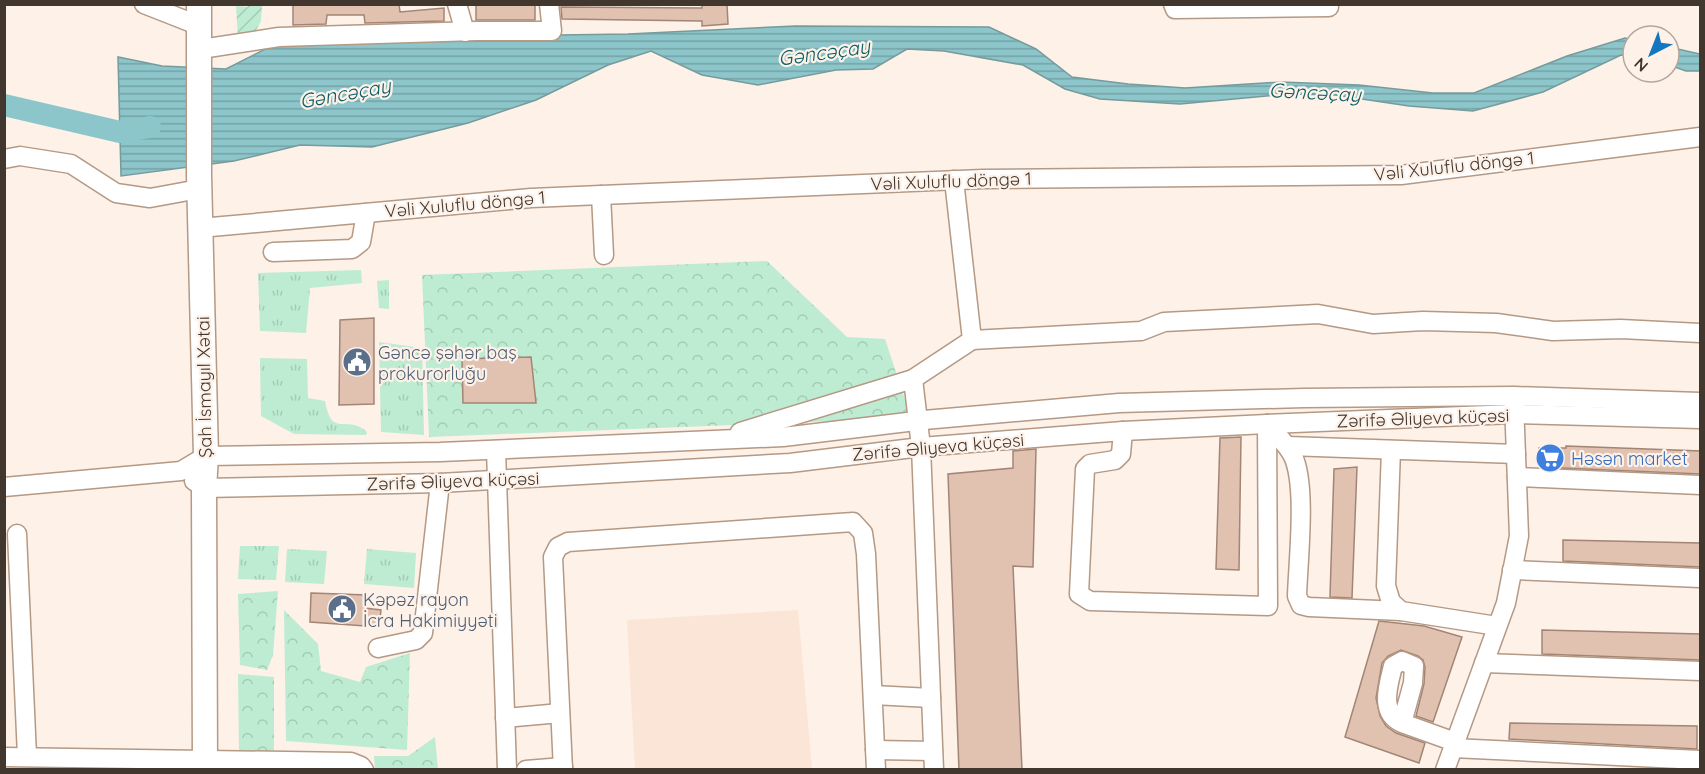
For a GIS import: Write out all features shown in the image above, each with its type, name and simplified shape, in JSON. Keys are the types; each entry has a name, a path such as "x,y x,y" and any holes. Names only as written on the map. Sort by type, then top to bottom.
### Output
{"main road":[{"name":"Şah İsmayıl Xətai","path":"200,34 199,182 206,456 204,488 205,764"}],"street":[{"path":"144,4 200,34 279,37 552,31 549,4"},
{"path":"457,4 465,32"},
{"path":"1173,4 1175,9 1329,7"},
{"name":"Vəli Xuluflu döngə 1","path":"200,228 531,198 954,180 1401,175 1701,136"},
{"path":"4,159 20,156 71,164 116,193 150,198 199,182"},
{"path":"954,180 972,340"},
{"path":"600,195 604,255"},
{"path":"273,252 352,249 361,242 366,213"},
{"path":"713,440 913,379 972,340 1141,331 1164,322 1318,314 1373,324 1423,321 1485,323 1553,331 1621,329 1701,333"},
{"path":"913,379 921,447 934,770"},
{"path":"1445,770 1506,603 1519,536 1514,396"},
{"name":"Zərifə Əliyeva küçəsi","path":"4,487 181,471 206,456 496,450 783,437 917,420 1119,403 1514,396 1701,402"},
{"name":"Zərifə Əliyeva küçəsi","path":"204,488 440,483 790,463 921,447 1123,431 1267,424 1514,414 1701,419"},
{"path":"1123,431 1121,454 1115,460 1090,464 1083,476 1079,594 1090,601 1268,606 1267,424"},
{"path":"1267,424 1288,446 1301,484 1297,596 1301,605 1401,611 1497,626"},
{"path":"1288,446 1516,454"},
{"path":"496,450 507,770"},
{"path":"1391,450 1386,586 1391,602 1401,611"},
{"path":"181,471 204,488"},
{"path":"1516,477 1701,485"},
{"path":"378,648 416,640 423,633 440,483"},
{"path":"526,770 563,768 552,557 558,547 568,542 853,522 862,533 866,555 876,770"},
{"path":"17,534 27,756"},
{"path":"1512,570 1701,578"},
{"path":"1484,663 1701,671"},
{"path":"873,695 931,698"},
{"path":"505,718 560,713"},
{"path":"1402,723 1454,745 1701,760"},
{"path":"875,750 933,751"},
{"path":"4,756 205,764 351,762 361,766 364,770"}],"shaded area":[{"path":"798,610 812,769 635,769 627,620"}],"green space":[{"path":"248,5 262,5 261,21 252,38 238,39 236,6 248,7"},
{"path":"767,261 847,337 885,339 911,418 429,437 422,275"},
{"path":"361,270 362,283 310,288 306,333 260,331 258,273"},
{"path":"389,280 389,309 379,308 377,281"},
{"path":"379,342 422,348 424,435 381,432"},
{"path":"260,358 307,359 308,398 325,401 332,420 336,423 359,427 367,432 366,435 294,434 261,416"},
{"path":"240,546 279,546 276,580 238,579"},
{"path":"287,549 327,551 324,584 285,582"},
{"path":"367,549 416,553 414,588 364,584"},
{"path":"278,591 273,655 267,670 240,665 238,594"},
{"path":"284,610 318,644 321,671 360,682 366,667 410,653 407,750 286,741"},
{"path":"238,674 274,677 274,751 239,752"},
{"path":"435,737 438,769 375,769 374,756 408,756"}],"water":[{"path":"796,26 989,27 1036,49 1072,77 1185,88 1281,82 1359,85 1433,93 1474,93 1567,56 1621,39 1621,55 1543,92 1473,111 1409,106 1335,95 1288,94 1180,104 1100,99 1065,89 1023,65 944,51 907,49 873,69 836,70 758,85 702,75 651,51 608,65 536,100 468,123 372,147 300,145 234,161 121,176 118,57 162,66 226,69 285,39 628,34"},
{"path":"1681,50 1700,54 1700,71 1681,69"}],"building":[{"path":"293,4 399,4 400,12 444,8 444,21 365,23 364,15 327,15 326,24 293,25"},
{"path":"476,4 535,4 535,20 476,20"},
{"path":"702,4 727,4 728,24 702,26 702,21 562,19 561,7 702,8"},
{"name":"Gəncə şəhər baş prokurorluğu","path":"374,318 374,404 339,405 340,320"},
{"path":"531,357 536,403 463,403 462,359"},
{"path":"1241,437 1239,570 1216,569 1220,438"},
{"path":"1566,446 1701,451 1701,474 1539,467 1539,448 1566,448"},
{"path":"1036,449 1033,567 1013,566 1022,770 959,770 948,474 1013,468 1013,451"},
{"path":"1357,467 1352,598 1330,597 1334,469"},
{"path":"1563,540 1701,543 1701,567 1563,561"},
{"name":"Kəpəz rayon İcra Hakimiyyəti","path":"311,593 367,595 365,608 381,610 379,627 310,622"},
{"path":"1379,621 1424,626 1462,637 1433,722 1416,716 1424,684 1423,660 1401,650 1388,656 1382,663 1376,698 1380,716 1386,726 1396,733 1425,743 1419,763 1345,737"},
{"path":"1542,630 1701,634 1701,660 1542,654"},
{"path":"1510,723 1697,726 1697,749 1509,739"}],"waterway":[{"name":"Gəncəçay","path":"4,105 120,132 150,127"}],"place":[{"name":"Gəncə şəhər baş prokurorluğu","path":"357,362"},
{"name":"Həsən market","path":"1550,458"},
{"name":"Kəpəz rayon İcra Hakimiyyəti","path":"342,609"}]}
